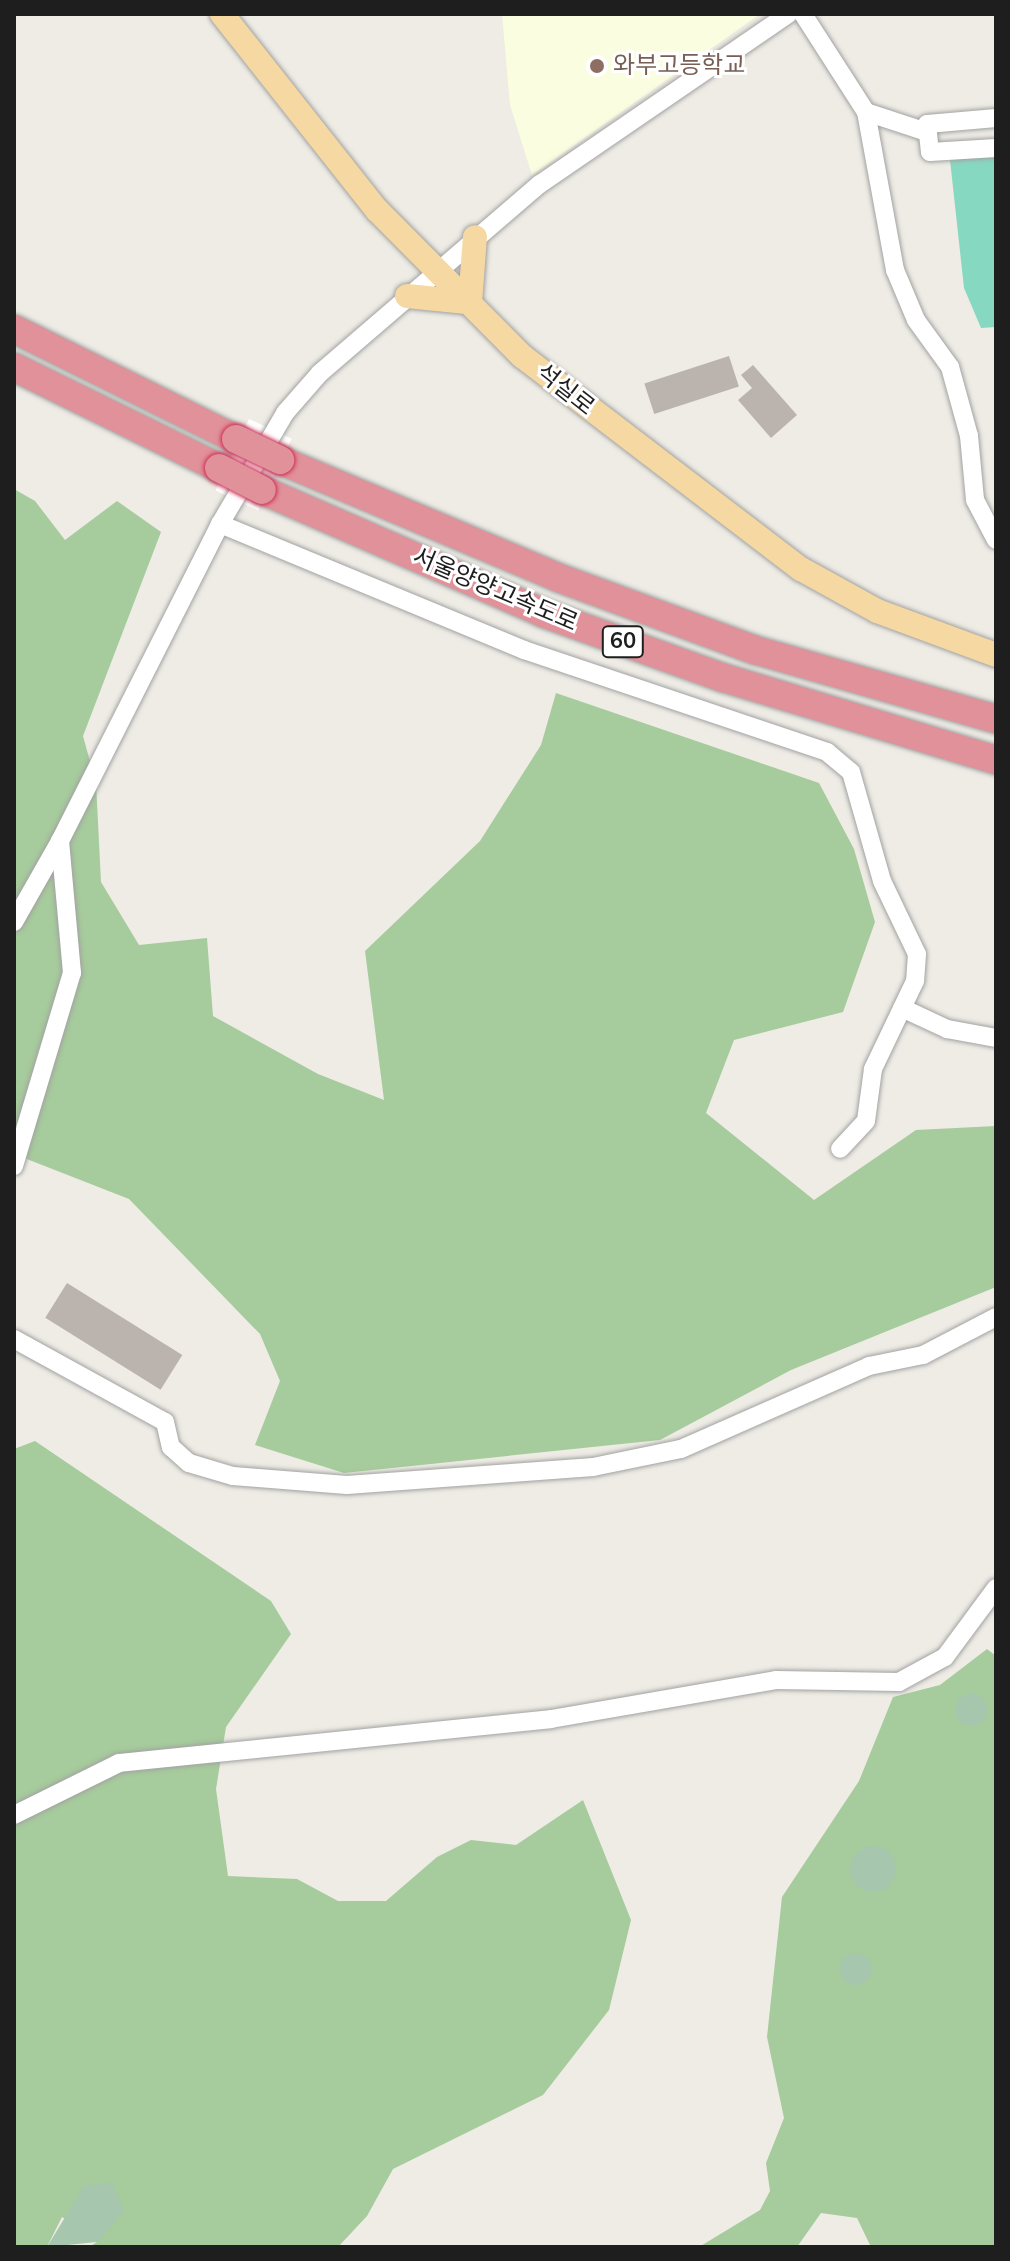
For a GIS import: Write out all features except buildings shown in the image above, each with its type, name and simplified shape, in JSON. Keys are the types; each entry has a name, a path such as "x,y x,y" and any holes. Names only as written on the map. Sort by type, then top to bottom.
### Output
{"highway":[{"name":"서울양양고속도로","path":"14,329 280,460 559,578 755,650 996,719"},
{"name":"서울양양고속도로","path":"14,367 262,490 543,613 724,678 996,760"}],"main road":[{"name":"석실로","path":"222,14 346,173 435,270 522,356 801,569 877,611 996,655"},
{"path":"407,296 470,303 475,237"}],"street":[{"path":"14,922 60,841 220,524 285,413 435,270 540,184 788,14"},
{"path":"803,14 866,112 895,270 916,320 950,367 969,436 975,500 996,540"},
{"path":"866,112 908,131 927,132"},
{"path":"996,118 927,124 930,152 996,148"},
{"path":"220,524 524,650 827,752 851,772 882,881 917,954 902,1008 873,1069 866,1121 840,1149"},
{"path":"14,1166 72,973 60,841"},
{"path":"902,1008 947,1029 996,1038"},
{"path":"14,1339 165,1422 171,1447 189,1463 233,1476 347,1485 593,1467 681,1449 869,1366 923,1355 996,1317"},
{"path":"14,1815 119,1763 551,1719 776,1680 899,1682 945,1657 996,1588"}],"shaded area":[{"name":"와부고등학교","path":"502,14 760,14 532,175 510,105"},
{"path":"971,1694 982,1699 987,1710 982,1721 971,1726 960,1721 955,1710 960,1699"},
{"path":"873,1846 882,1847 889,1853 895,1860 895,1878 889,1885 882,1891 873,1892 864,1891 857,1885 851,1878 850,1869 851,1860 857,1853 864,1847"},
{"path":"856,1953 867,1958 872,1969 867,1980 856,1985 845,1980 840,1969 845,1958"},
{"path":"112,2182 124,2212 97,2242 47,2247 84,2186"}],"green space":[{"path":"996,156 996,327 981,328 964,288 950,160"},
{"path":"14,489 35,501 65,540 117,501 161,532 83,736 96,783 101,882 139,945 207,938 213,1016 318,1074 384,1100 365,951 480,841 541,745 556,693 819,783 854,849 875,922 843,1012 734,1040 706,1113 814,1200 916,1130 996,1126 996,1287 791,1370 660,1440 344,1473 255,1445 280,1381 260,1334 129,1199 14,1154"},
{"path":"35,1441 271,1601 291,1634 226,1727 216,1789 228,1876 297,1879 338,1901 386,1901 437,1857 471,1840 516,1845 583,1800 631,1920 609,2010 543,2095 393,2169 367,2216 338,2247 89,2247 97,2242 62,2217 47,2247 14,2247 14,1449"},
{"path":"987,1649 996,1656 996,2247 871,2247 857,2218 821,2213 797,2247 699,2247 760,2210 770,2191 766,2163 784,2118 767,2037 782,1897 859,1781 893,1697 940,1685"}],"pier":[{"path":"249,419 292,439 258,510 216,491"}],"place":[{"name":"와부고등학교","path":"597,66"}]}
